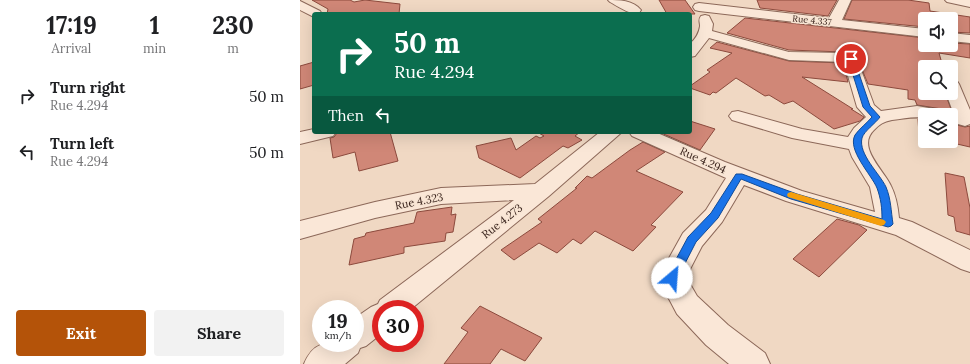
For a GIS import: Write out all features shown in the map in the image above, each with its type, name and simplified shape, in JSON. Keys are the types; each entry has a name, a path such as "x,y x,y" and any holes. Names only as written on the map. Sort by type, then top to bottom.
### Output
{"street":[{"path":"614,0 635,10"},
{"path":"835,22 836,16 845,0"},
{"path":"951,0 970,3"},
{"path":"692,51 704,37 706,21 695,4"},
{"name":"Rue 4.337","path":"695,4 741,6 835,22 918,32"},
{"path":"300,5 312,12"},
{"path":"705,33 789,56 843,57 851,59 866,107 877,117"},
{"path":"958,37 970,39"},
{"path":"956,100 962,119"},
{"path":"888,224 886,201 881,186 860,152 857,145 858,136 877,117 918,111"},
{"path":"738,116 799,134 857,145"},
{"path":"300,138 317,134"},
{"name":"Rue 4.273","path":"402,300 541,191 608,134"},
{"name":"Rue 4.294","path":"644,134 739,176 794,196 903,228 970,262"},
{"path":"739,176 714,216 692,240 672,278 687,304 717,335 754,364"},
{"name":"Rue 4.323","path":"300,230 375,210 441,196 541,191"},
{"path":"364,329 372,323"},
{"path":"320,364 335,352"}],"building":[{"path":"312,0 350,0 354,2 365,0 400,4 399,12 327,12 328,9"},
{"path":"659,0 685,0 695,14 692,14 692,12 666,12"},
{"path":"757,0 837,0 828,16 760,8"},
{"path":"852,0 908,0 929,3 930,11 937,12 918,12 918,26 844,19"},
{"path":"958,15 970,17 970,33 958,32"},
{"path":"745,18 918,37 918,52 958,52 958,43 970,44 970,58 939,53 941,60 918,60 918,100 948,100 951,108 936,108 917,105 915,100 908,99 908,90 868,84 856,55 843,52 789,50 727,33"},
{"path":"717,42 789,61 843,63 848,82 802,77 864,117 860,121 834,129 793,101 784,104 769,95 765,96 736,78 716,93 713,92 710,95 692,89 692,85 710,72 707,70 732,53 710,48"},
{"path":"312,63 312,86 300,89 300,66"},
{"path":"692,122 715,129 700,150 664,134 692,134"},
{"path":"958,125 965,127 970,126 970,147 958,144"},
{"path":"336,134 391,134 398,161 359,171 355,152 333,158 330,138 334,137"},
{"path":"540,134 578,134 575,136 582,140 568,148 563,146 520,178 479,158 476,146 511,138 516,150 536,136 540,138 544,136"},
{"path":"643,142 665,152 636,171 683,192 651,225 656,227 633,251 595,231 581,244 573,239 557,253 539,243 514,260 501,250 542,222 538,219 577,188 575,188 587,176 592,178"},
{"path":"945,173 964,177 970,208 970,235 956,231 954,217 948,215"},
{"path":"452,207 451,215 456,214 453,232 446,233 445,241 404,247 404,253 349,265 354,239 365,236 366,233 414,223 417,212"},
{"path":"837,219 859,225 867,230 819,277 793,259"},
{"path":"480,306 542,338 525,361 501,349 490,364 444,364 468,332 461,328"}],"slow traffic":[{"path":"791,195 842,212 881,222"}],"route":[{"path":"672,278 692,240 714,216 739,176 842,212 888,224 886,201 881,186 857,145 858,136 877,117 866,107 851,59"}]}
